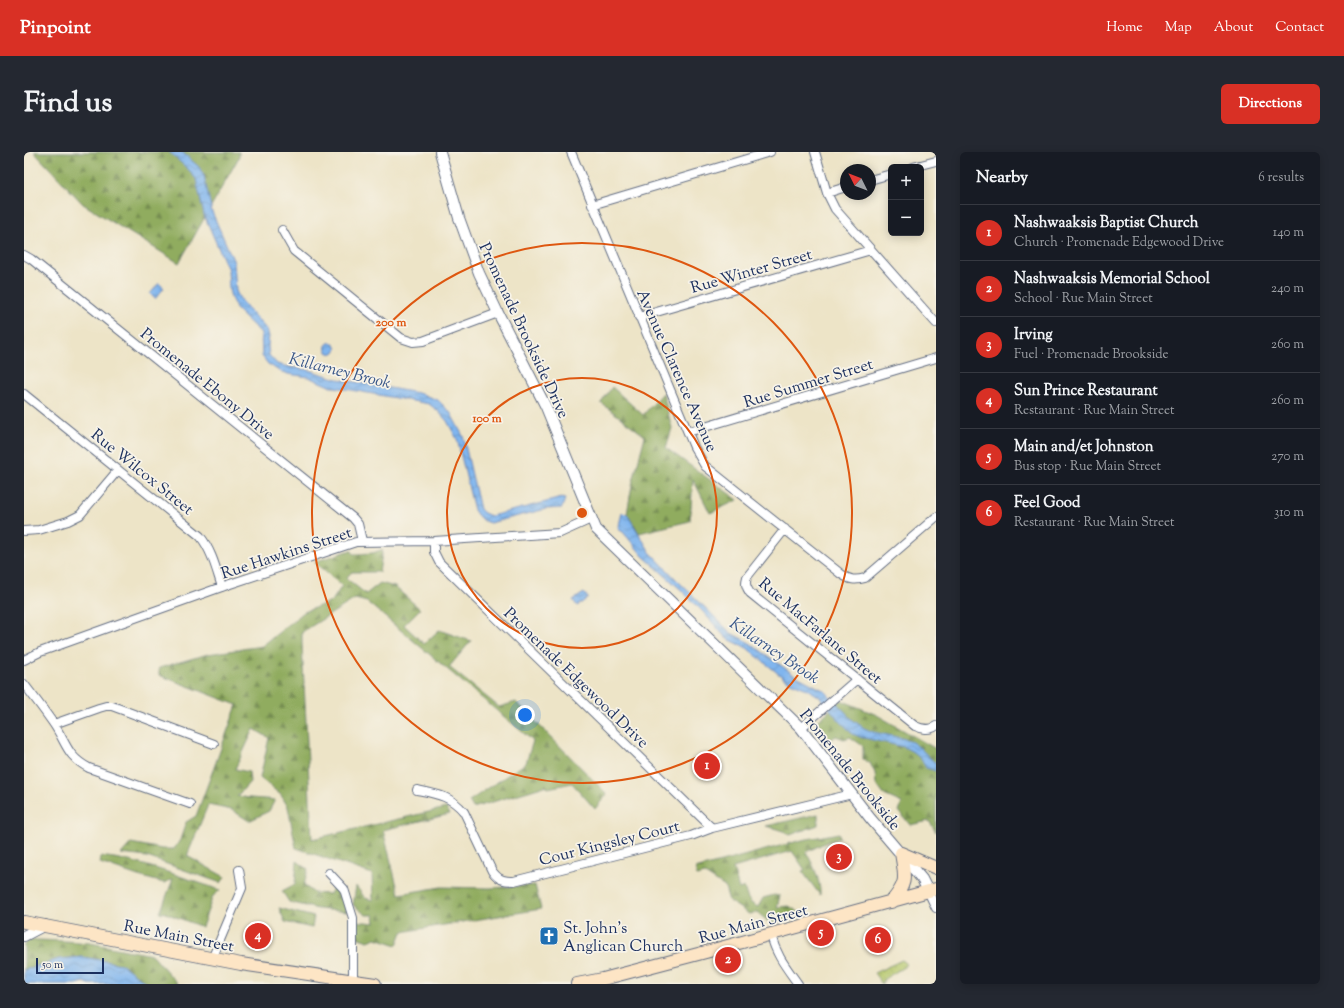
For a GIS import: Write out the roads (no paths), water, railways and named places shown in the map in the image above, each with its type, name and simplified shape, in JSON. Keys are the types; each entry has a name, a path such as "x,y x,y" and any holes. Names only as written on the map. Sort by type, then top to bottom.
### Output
{"main road":[{"path":"901,853 936,868"},
{"path":"891,902 900,892 905,882 901,853"},
{"name":"Rue Main Street","path":"577,984 604,982 932,890"},
{"name":"Rue Main Street","path":"24,922 212,959 375,984"}],"street":[{"name":"Promenade Brookside Drive","path":"440,152 462,225 479,273 546,407 591,519"},
{"name":"Avenue Clarence Avenue","path":"572,152 592,205 639,317 698,456 705,466 849,579 857,580 865,578 936,517"},
{"path":"592,205 770,152"},
{"path":"815,152 827,193 835,209 936,324"},
{"path":"924,164 936,161"},
{"path":"876,178 888,175"},
{"path":"827,193 840,189"},
{"path":"282,230 294,251 401,338 413,342 424,341 498,313"},
{"name":"Rue Winter Street","path":"639,317 871,250"},
{"name":"Promenade Ebony Drive","path":"24,255 31,258 353,518 358,524 362,541"},
{"name":"Rue Summer Street","path":"688,432 936,358"},
{"name":"Rue Wilcox Street","path":"24,394 200,536 206,543 212,556 222,587"},
{"path":"24,531 39,530 80,515 118,470"},
{"name":"Rue Hawkins Street","path":"24,660 40,652 222,587 349,544 362,541 434,540 560,533 591,519"},
{"name":"Promenade Brookside","path":"591,519 596,529 801,728 870,818 932,890"},
{"name":"Rue MacFarlane Street","path":"785,529 747,577 745,583 746,588 750,593 915,726 924,730 936,726"},
{"name":"Promenade Edgewood Drive","path":"434,540 434,552 439,562 712,828"},
{"path":"801,728 857,679"},
{"path":"24,684 54,724 70,753 78,763 190,804"},
{"path":"54,724 99,708 112,706 214,744"},
{"name":"Cour Kingsley Court","path":"417,790 443,796 452,800 459,806 464,812 492,871 498,879 504,881 514,881 691,836 712,828 852,794"},
{"path":"212,959 242,888 239,870"},
{"path":"329,873 344,889 353,918 353,981"},
{"path":"932,890 936,908"},
{"path":"24,936 44,925"},
{"path":"771,935 776,951 798,984"}],"water":[{"path":"169,152 182,152 199,167 204,176 212,212 234,262 236,291 241,301 267,330 269,336 269,355 277,364 308,370 338,379 418,393 438,400 450,412 463,436 480,509 484,513 491,516 562,498 565,499 562,508 546,509 490,523 482,520 474,510 457,439 447,421 429,404 329,386 308,377 279,371 268,364 262,356 261,333 237,310 231,298 228,270 204,215 196,179 189,170"},
{"path":"159,283 164,288 155,299 150,294"},
{"path":"329,343 333,343 335,344 335,352 329,353 326,350 326,346"},
{"path":"622,513 627,514 650,552 731,633 750,643 793,674 825,691 854,721 864,728 873,732 902,738 912,742 936,763 936,771 926,768 921,759 904,747 853,734 820,697 809,690 786,680 747,648 726,638 704,613 643,556 623,532 618,529"},
{"path":"584,593 588,598 577,606 573,600"},
{"path":"83,957 121,964 148,984 90,984 84,982 76,984 24,984 24,970 59,959"}],"place":[{"name":"Nashwaaksis Baptist Church","path":"707,766"},
{"name":"Irving","path":"839,857"},
{"name":"Main and/et Johnston","path":"821,933"},
{"name":"Sun Prince Restaurant","path":"258,936"},
{"name":"St. John's Anglican Church","path":"549,936"},
{"name":"Feel Good","path":"878,940"},
{"name":"Nashwaaksis Memorial School","path":"728,960"}],"water label":[{"name":"Killarney Brook","path":"340,370"},
{"name":"Killarney Brook","path":"775,650"}]}
